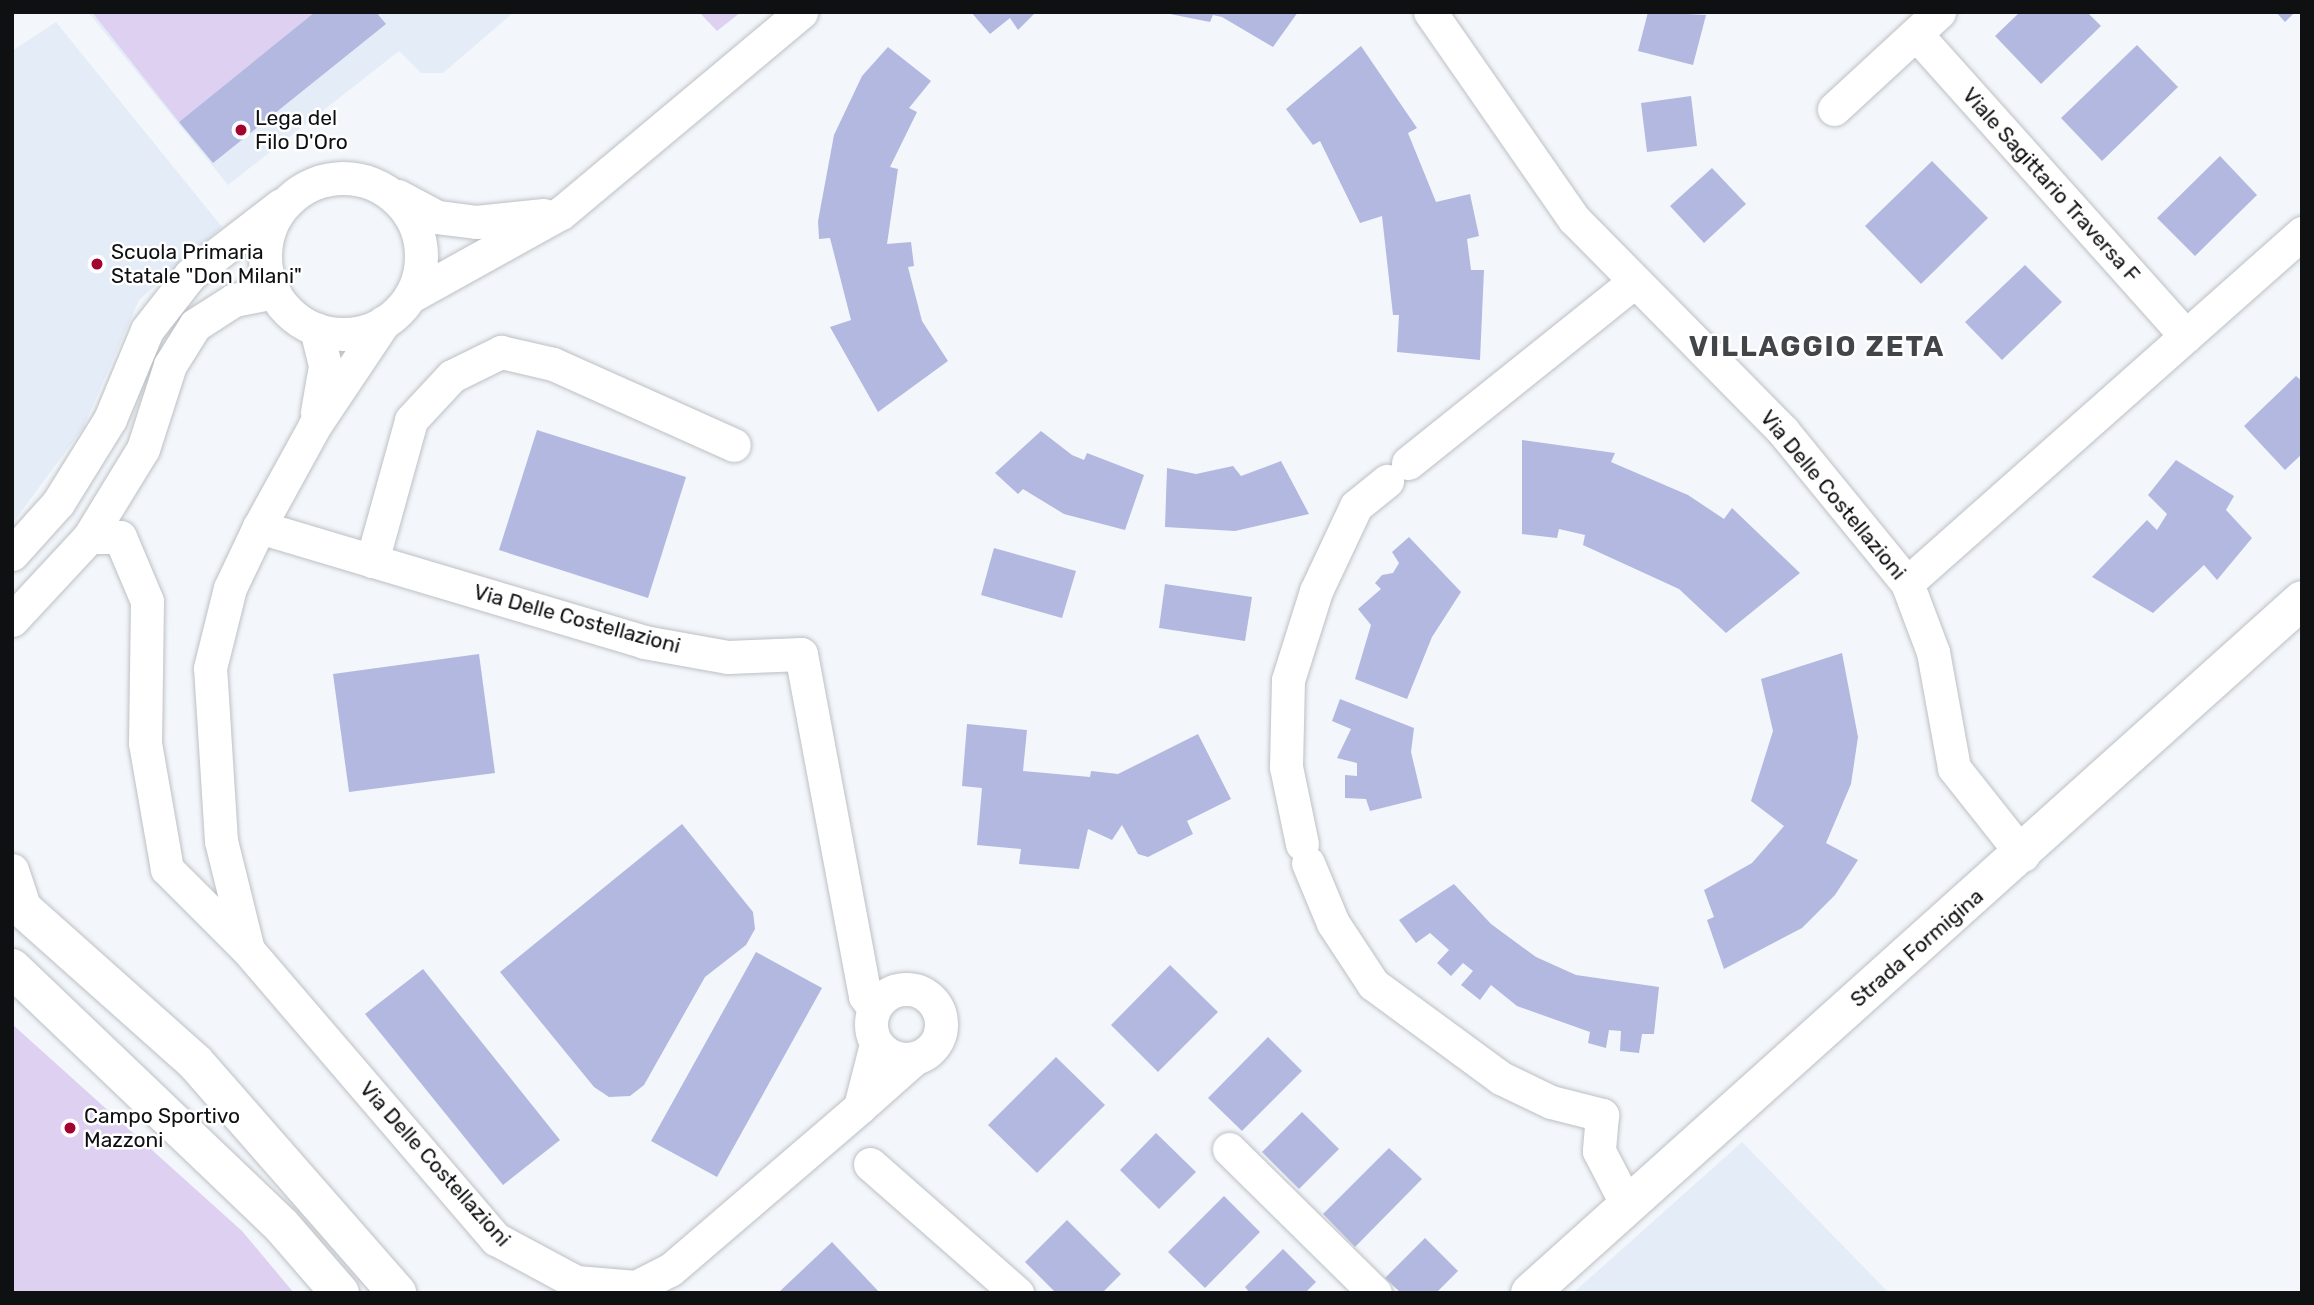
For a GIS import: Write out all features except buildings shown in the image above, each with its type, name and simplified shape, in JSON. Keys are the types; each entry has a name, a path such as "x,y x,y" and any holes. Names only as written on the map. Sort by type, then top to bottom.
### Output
{"street":[{"path":"289,199 266,243 274,292 316,329 339,334 384,322 411,296 561,213 801,12"},
{"name":"Via Delle Costellazioni","path":"1430,12 1574,219 1783,431 1907,583 1933,653 1954,768 2023,855"},
{"name":"Viale Sagittario Traversa F","path":"1834,109 1928,23 2186,336"},
{"path":"12,554 58,503 110,419 147,330 190,275 289,199 331,178 377,185 437,217 476,222 561,213"},
{"path":"377,185 409,213 418,233 420,265 411,296"},
{"path":"1907,583 2302,233"},
{"path":"1626,1203 1599,1151 1602,1115 1551,1102 1501,1078 1373,984 1333,923 1305,853 1286,766 1288,680 1316,591 1356,506 1634,282"},
{"path":"12,620 39,594 89,537 143,449 170,365 195,324 234,300 274,292"},
{"name":"Via Delle Costellazioni","path":"248,950 221,841 210,668 230,588 259,527 315,425 384,322"},
{"name":"Via Delle Costellazioni","path":"315,425 325,366 316,329"},
{"path":"372,561 411,420 452,376 501,352 553,363 734,445"},
{"name":"Via Delle Costellazioni","path":"259,527 644,642 728,657 801,654 865,996 874,1008"},
{"name":"Via Delle Costellazioni","path":"89,537 120,537 147,601 145,743 167,869 248,950 496,1239 576,1282 636,1287 670,1270 860,1107 914,1059 927,1054 942,1030 935,1003 910,989 896,990 874,1008 870,1026 876,1044 860,1107"},
{"path":"12,644 39,594"},
{"name":"Strada Formigina","path":"1530,1293 1626,1203 2023,855 2302,600"},
{"path":"12,870 19,904 195,1062 397,1293"},
{"path":"16,971 281,1225 340,1293"},
{"path":"876,1044 892,1057 914,1059"},
{"path":"1229,1149 1375,1293"},
{"path":"870,1164 1017,1293"}],"shaded area":[{"name":"Lega del Filo D'Oro","path":"88,12 514,12 443,73 421,73 399,51 228,185"},
{"path":"92,12 315,12 179,122"},
{"path":"699,12 741,12 717,31"},
{"name":"Scuola Primaria Statale \"Don Milani\"","path":"56,22 222,227 139,300 83,428 12,524 12,51"},
{"name":"Campo Sportivo Mazzoni","path":"12,1024 242,1231 294,1293 12,1293"},
{"path":"1742,1142 1889,1293 1573,1293"}],"place":[{"name":"Lega del Filo D'Oro","path":"241,130"},
{"name":"Scuola Primaria Statale \"Don Milani\"","path":"97,264"},
{"name":"Campo Sportivo Mazzoni","path":"70,1128"}],"district":[{"name":"VILLAGGIO ZETA","path":"1817,347"}]}
